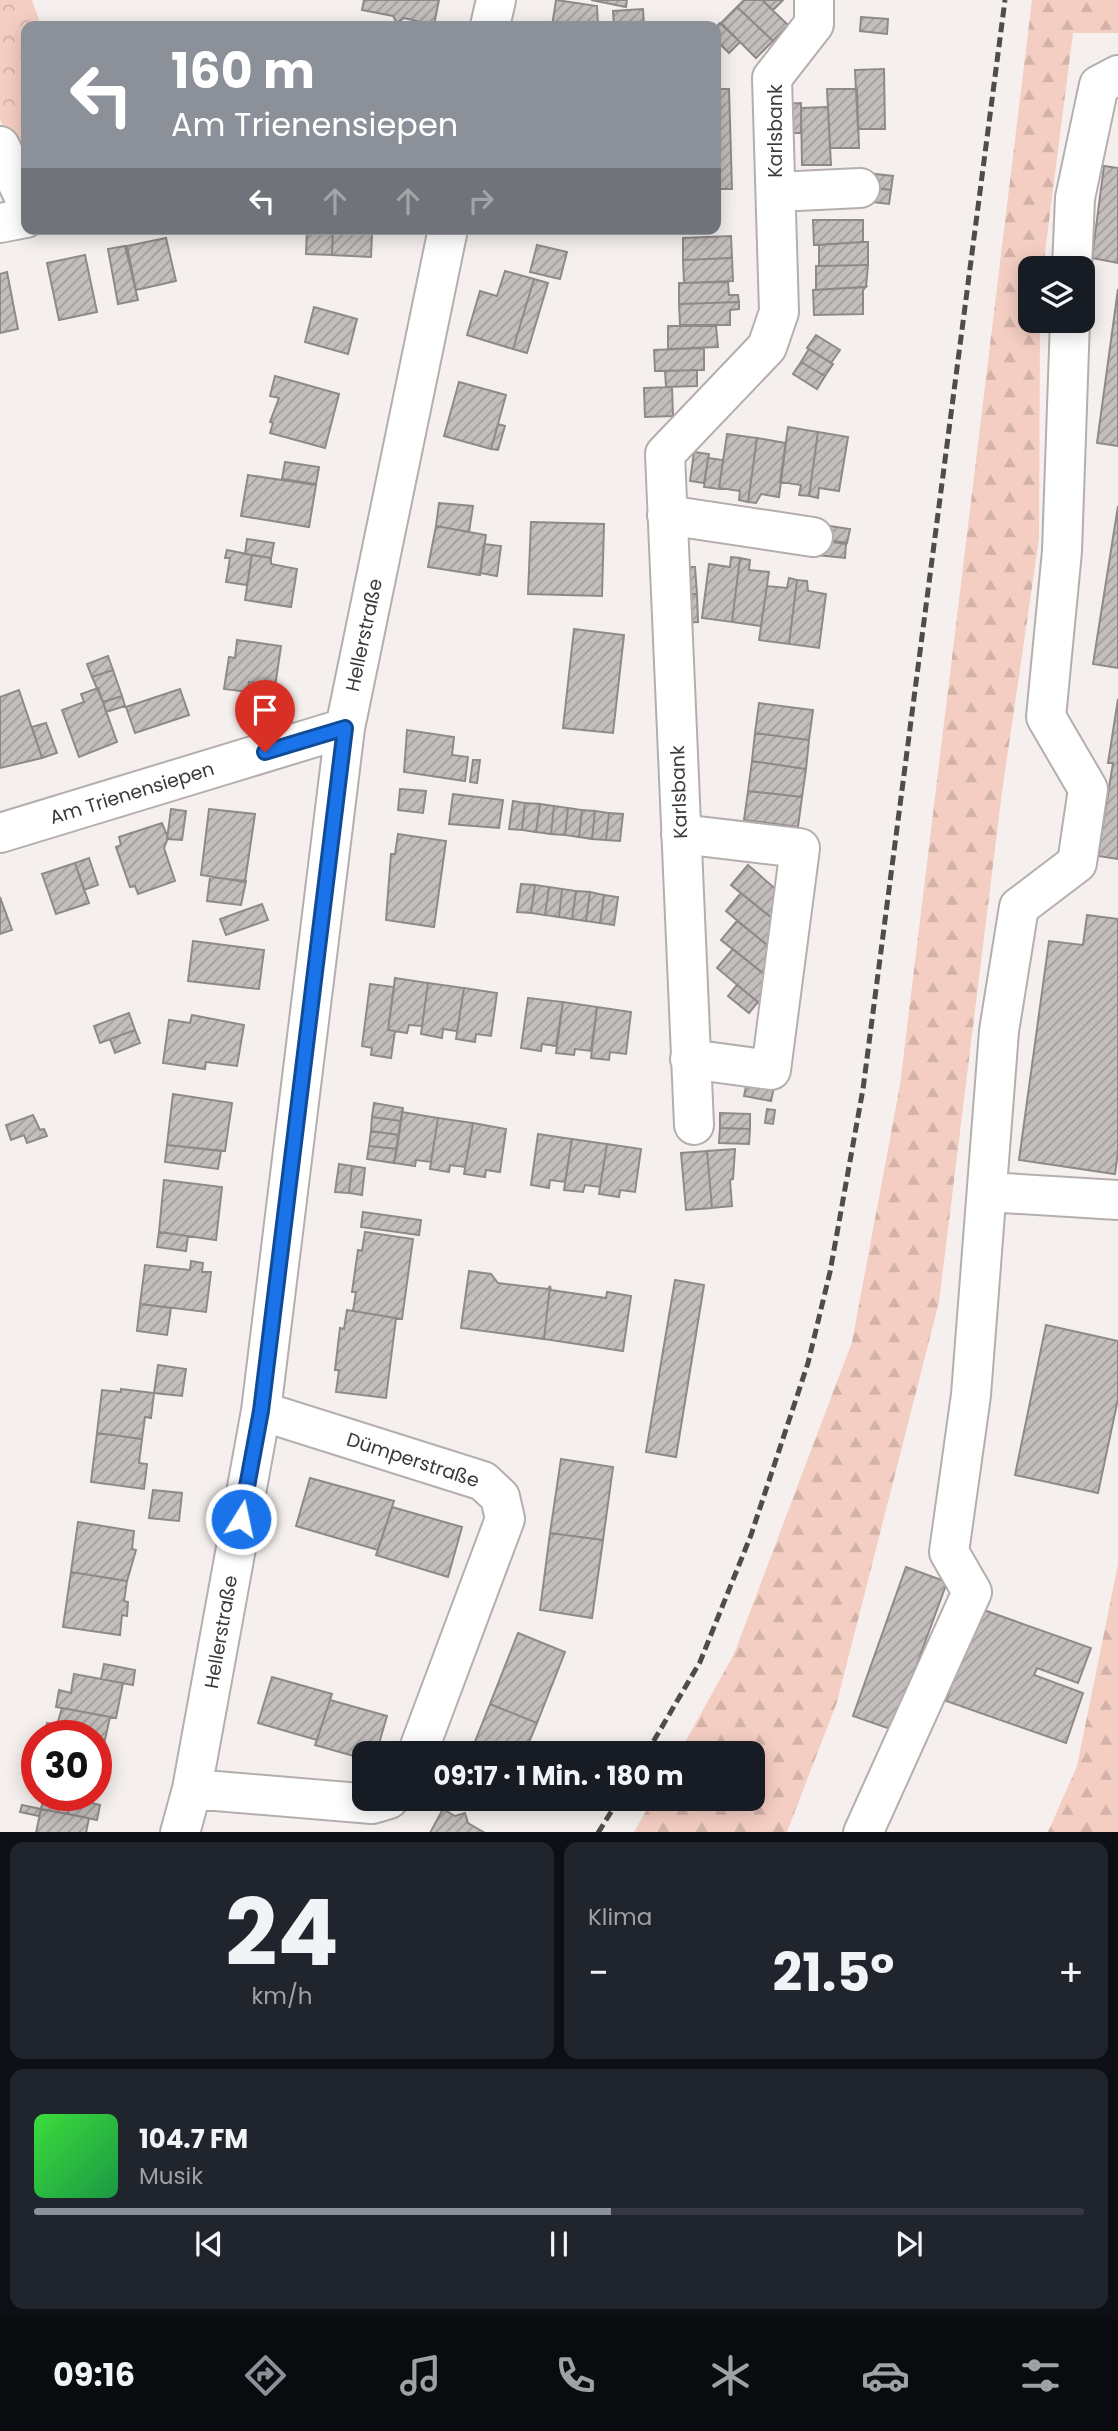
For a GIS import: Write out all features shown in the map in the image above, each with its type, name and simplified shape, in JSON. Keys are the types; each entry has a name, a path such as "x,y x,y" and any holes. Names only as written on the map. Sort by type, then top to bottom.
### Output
{"street":[{"path":"491,21 496,0"},
{"name":"Karlsbank","path":"694,1125 665,454 767,348 779,312 772,78 814,24 814,0"},
{"path":"1072,256 1074,198 1100,85 1118,75"},
{"path":"0,146 21,190"},
{"name":"Karlsbank","path":"776,192 860,188"},
{"path":"0,223 21,219"},
{"name":"Hellerstraße","path":"180,1832 192,1789 261,1411 345,728 447,235"},
{"path":"863,1832 972,1592 949,1552 971,1395 999,1031 1019,907 1077,863 1088,789 1046,717 1062,551 1070,333"},
{"path":"667,515 813,537"},
{"name":"Am Trienensiepen","path":"0,833 345,728"},
{"path":"681,834 800,848 771,1070 691,1065"},
{"path":"987,1192 1118,1200"},
{"name":"Dümperstraße","path":"261,1411 484,1481 500,1497 505,1520 422,1741"},
{"path":"192,1789 352,1802"}],"green space":[{"path":"0,0 32,0 39,21 21,21 21,165 0,120"},
{"path":"1032,0 1118,0 1118,33 1073,33 1045,256 1018,256 1018,333 1040,333 1039,539 1002,792 939,1302 837,1702 787,1832 634,1832 646,1811 765,1811 765,1741 686,1741 734,1654 852,1342 900,1085"},
{"path":"1118,1564 1118,1832 1048,1832 1077,1766"}],"building":[{"path":"364,0 439,0 435,21 404,18 396,21 393,16 362,10"},
{"path":"556,0 597,6 598,21 553,21"},
{"path":"591,0 627,0 626,7"},
{"path":"744,0 762,0 788,25 773,41 737,7"},
{"path":"762,0 783,0 773,10"},
{"path":"737,7 773,41 756,58 721,23"},
{"path":"643,9 644,21 614,21 613,11"},
{"path":"861,17 888,19 887,34 860,31"},
{"path":"721,24 740,42 729,53 721,45"},
{"path":"884,69 885,129 858,129 855,70"},
{"path":"721,89 729,89 732,189 721,189"},
{"path":"827,89 857,89 859,148 830,148"},
{"path":"801,103 801,133 786,133 785,104"},
{"path":"828,107 831,165 802,165 801,108"},
{"path":"1104,166 1118,168 1118,263 1092,256"},
{"path":"867,173 893,176 891,190 865,187"},
{"path":"865,187 891,190 889,204 864,201"},
{"path":"813,220 863,220 863,242 814,245"},
{"path":"307,235 333,235 332,255 306,254"},
{"path":"333,235 372,235 371,257 332,255"},
{"path":"731,236 732,258 683,260 683,238"},
{"path":"166,238 176,281 136,290 127,246"},
{"path":"868,242 868,265 819,266 819,245"},
{"path":"537,245 567,252 560,279 530,272"},
{"path":"125,246 138,300 118,304 108,249"},
{"path":"85,255 97,312 59,320 47,263"},
{"path":"732,258 733,281 684,283 683,260"},
{"path":"868,265 866,287 816,290 816,266"},
{"path":"505,271 534,279 513,349 467,335 480,291 497,296"},
{"path":"7,272 18,329 0,333 0,274"},
{"path":"534,279 548,283 527,353 513,349"},
{"path":"728,282 729,295 738,295 739,302 679,304 679,283"},
{"path":"866,287 863,290 863,314 814,315 813,290"},
{"path":"1118,289 1118,446 1097,443"},
{"path":"739,302 739,309 730,310 730,325 680,325 679,304"},
{"path":"314,307 357,319 348,354 305,342"},
{"path":"668,326 716,326 718,347 668,349"},
{"path":"816,335 840,350 831,363 807,348"},
{"path":"704,348 704,370 655,371 654,350"},
{"path":"809,349 833,364 825,376 801,362"},
{"path":"801,362 825,376 817,389 793,374"},
{"path":"697,370 697,386 666,387 665,371"},
{"path":"275,376 339,394 325,448 270,433 273,423 270,422 279,398 270,396"},
{"path":"459,382 506,395 491,449 444,436"},
{"path":"672,387 673,416 645,417 644,388"},
{"path":"498,424 505,426 498,450 491,449"},
{"path":"788,427 818,432 809,496 799,495 801,485 780,482"},
{"path":"818,432 848,437 839,491 819,488 818,498 809,496"},
{"path":"727,434 757,438 748,502 739,500 740,491 719,488"},
{"path":"757,438 786,443 779,497 761,494 756,503 748,502"},
{"path":"694,452 709,454 704,483 690,481"},
{"path":"708,458 723,460 719,489 704,487"},
{"path":"285,462 319,467 316,484 282,479"},
{"path":"248,475 316,485 309,527 241,516"},
{"path":"439,503 473,506 469,532 436,526"},
{"path":"1118,506 1118,668 1093,664"},
{"path":"531,522 604,524 602,596 528,594"},
{"path":"823,525 850,529 847,543 821,539"},
{"path":"436,526 486,535 480,575 428,567"},
{"path":"247,539 274,543 271,558 245,554"},
{"path":"819,540 846,544 845,558 817,555"},
{"path":"484,544 501,546 497,576 480,573"},
{"path":"227,550 252,555 247,585 226,582 230,558 225,558"},
{"path":"252,555 271,558 271,564 297,569 291,607 245,600"},
{"path":"731,557 740,558 732,622 702,618 709,564 730,567"},
{"path":"740,558 750,560 749,570 769,572 761,626 732,622"},
{"path":"681,567 695,567 697,594 682,595"},
{"path":"789,578 797,580 789,644 759,640 767,586 787,588"},
{"path":"797,580 807,581 808,591 826,594 819,648 789,644"},
{"path":"697,594 698,622 683,623 682,595"},
{"path":"574,629 624,635 613,733 563,728"},
{"path":"237,640 281,646 275,687 249,682 248,692 224,689 229,657 235,658"},
{"path":"108,656 113,670 92,677 87,664"},
{"path":"113,670 122,696 103,702 92,677"},
{"path":"98,688 117,742 79,757 62,710 84,702 81,694"},
{"path":"180,689 189,715 135,733 126,707"},
{"path":"19,690 42,758 0,768 0,697"},
{"path":"122,696 125,706 106,712 103,702"},
{"path":"1118,699 1118,859 1098,856 1113,763 1108,763"},
{"path":"759,703 813,710 809,740 755,733"},
{"path":"46,723 57,753 42,758 32,727"},
{"path":"407,730 454,737 452,755 468,757 465,781 404,772"},
{"path":"755,733 809,740 806,769 752,761"},
{"path":"473,760 480,760 477,783 470,782"},
{"path":"752,761 806,769 802,797 748,791"},
{"path":"400,789 426,791 423,813 398,810"},
{"path":"748,791 802,797 798,827 744,820"},
{"path":"453,794 503,800 499,828 449,824"},
{"path":"513,801 525,803 522,830 509,829"},
{"path":"525,803 540,804 536,832 522,830"},
{"path":"540,804 554,806 551,834 536,832"},
{"path":"554,806 568,808 565,835 551,834"},
{"path":"568,808 582,810 579,837 565,835"},
{"path":"171,809 186,811 182,840 167,839"},
{"path":"209,809 255,814 245,882 201,875"},
{"path":"582,810 595,811 592,839 579,837"},
{"path":"595,811 609,813 606,840 592,839"},
{"path":"609,813 623,814 620,841 606,840"},
{"path":"162,823 168,838 164,848 175,881 138,894 135,886 130,887 116,847 121,845 119,837"},
{"path":"398,834 446,841 434,927 386,920 391,854 395,854"},
{"path":"89,858 98,885 84,890 75,863"},
{"path":"75,863 89,903 56,914 42,874"},
{"path":"748,865 787,899 774,920 731,885"},
{"path":"210,877 246,881 241,905 207,901"},
{"path":"521,884 535,885 531,913 517,912"},
{"path":"535,885 549,887 545,915 531,913"},
{"path":"549,887 562,889 559,917 545,915"},
{"path":"562,889 576,891 572,919 559,917"},
{"path":"576,891 590,892 586,921 572,919"},
{"path":"590,892 604,895 600,923 586,921"},
{"path":"741,893 783,927 768,946 726,911"},
{"path":"604,895 618,897 614,925 600,923"},
{"path":"0,897 12,930 0,934"},
{"path":"262,904 268,920 226,935 220,919"},
{"path":"1087,915 1118,919 1118,1152 1115,1174 1019,1160 1049,941 1083,945"},
{"path":"737,921 780,955 764,974 721,940"},
{"path":"193,941 264,950 259,989 188,981"},
{"path":"733,949 775,983 759,1003 717,968"},
{"path":"395,978 428,983 422,1026 409,1025 407,1033 388,1030"},
{"path":"428,983 464,988 457,1031 443,1029 442,1038 421,1034"},
{"path":"370,984 394,987 388,1030 395,1031 391,1058 371,1055 372,1048 362,1046"},
{"path":"737,985 758,1002 749,1013 728,996"},
{"path":"464,988 497,993 491,1036 476,1034 475,1042 456,1039"},
{"path":"528,998 563,1002 556,1046 542,1044 541,1051 521,1048"},
{"path":"563,1002 597,1007 591,1051 575,1049 574,1055 556,1053"},
{"path":"597,1007 631,1012 626,1054 610,1052 609,1060 591,1058"},
{"path":"129,1013 135,1030 100,1043 94,1026"},
{"path":"192,1015 244,1025 237,1066 206,1062 205,1069 163,1063 169,1020 190,1023"},
{"path":"135,1030 140,1043 115,1053 110,1039"},
{"path":"747,1082 774,1087 771,1101 744,1096"},
{"path":"173,1094 232,1103 225,1151 167,1145"},
{"path":"374,1103 403,1108 401,1121 372,1117"},
{"path":"767,1109 775,1110 773,1124 765,1123"},
{"path":"402,1112 438,1118 431,1162 416,1160 415,1166 394,1163"},
{"path":"720,1113 750,1114 750,1129 720,1128"},
{"path":"33,1115 40,1130 44,1129 47,1136 27,1143 24,1135 11,1140 6,1125"},
{"path":"372,1117 401,1121 399,1135 371,1131"},
{"path":"438,1118 473,1123 465,1167 450,1165 449,1172 430,1169"},
{"path":"473,1123 506,1129 500,1172 486,1170 485,1177 464,1174"},
{"path":"720,1128 750,1129 749,1144 719,1143"},
{"path":"371,1131 399,1135 397,1149 369,1146"},
{"path":"538,1134 572,1139 565,1182 550,1180 549,1188 531,1185"},
{"path":"572,1139 607,1144 600,1187 585,1185 583,1192 564,1190"},
{"path":"607,1144 641,1149 635,1192 620,1190 619,1197 599,1194"},
{"path":"167,1145 221,1151 218,1169 165,1162"},
{"path":"369,1146 397,1149 394,1163 367,1159"},
{"path":"735,1149 733,1179 730,1180 732,1206 712,1208 707,1151"},
{"path":"707,1151 712,1208 686,1210 681,1153"},
{"path":"339,1164 352,1166 349,1193 335,1192"},
{"path":"352,1166 365,1168 362,1195 349,1193"},
{"path":"164,1180 222,1187 216,1240 159,1232"},
{"path":"363,1212 421,1220 419,1235 361,1227"},
{"path":"159,1232 188,1236 186,1251 157,1247"},
{"path":"365,1232 413,1239 402,1319 353,1311 356,1292 352,1292 358,1250 362,1251"},
{"path":"191,1261 203,1263 202,1272 211,1272 206,1312 140,1304 145,1265 190,1270"},
{"path":"469,1271 491,1274 498,1283 548,1289 550,1286 544,1339 461,1328"},
{"path":"675,1280 704,1285 676,1457 646,1452"},
{"path":"550,1286 551,1290 606,1298 607,1292 631,1296 623,1351 544,1339"},
{"path":"140,1304 171,1308 167,1335 137,1331"},
{"path":"347,1310 396,1318 386,1398 336,1392 339,1370 335,1370 340,1328 344,1329"},
{"path":"1046,1325 1118,1341 1118,1399 1098,1493 1015,1475"},
{"path":"158,1365 186,1369 182,1396 154,1393"},
{"path":"121,1389 154,1393 151,1418 145,1417 142,1439 97,1433 102,1390 121,1392"},
{"path":"97,1433 142,1439 139,1463 147,1464 144,1489 91,1482"},
{"path":"561,1459 613,1467 603,1540 550,1533"},
{"path":"310,1478 394,1501 378,1550 296,1526"},
{"path":"153,1490 182,1493 179,1521 149,1518"},
{"path":"392,1507 462,1527 448,1577 376,1555"},
{"path":"78,1522 134,1531 132,1549 136,1550 127,1581 71,1572"},
{"path":"550,1533 603,1540 592,1618 540,1610"},
{"path":"906,1567 947,1582 893,1730 853,1716"},
{"path":"71,1572 127,1581 124,1601 128,1602 127,1616 122,1615 120,1635 63,1627"},
{"path":"978,1608 1091,1648 1078,1683 1037,1668 1034,1675 1083,1693 1066,1743 946,1701"},
{"path":"518,1633 565,1652 537,1723 490,1704"},
{"path":"104,1664 135,1670 133,1685 101,1679"},
{"path":"74,1674 123,1683 116,1718 56,1707 59,1690 71,1693"},
{"path":"272,1677 332,1694 317,1740 258,1723"},
{"path":"330,1700 387,1716 380,1741 352,1741 352,1756 315,1745"},
{"path":"490,1704 537,1723 529,1741 475,1741"},
{"path":"62,1708 110,1717 109,1720 58,1720"},
{"path":"21,1808 21,1811 40,1811 39,1816 20,1812"},
{"path":"41,1811 89,1818 86,1832 36,1832"},
{"path":"69,1811 99,1811 97,1820 68,1814"},
{"path":"442,1811 446,1811 455,1816 465,1813 468,1823 483,1832 431,1832"}],"railway":[{"path":"654,1741 700,1662 751,1535 808,1363 830,1272 863,1089 1005,0"},
{"path":"599,1832 612,1811"}],"route":[{"path":"241,1519 261,1411 345,728 265,752"}]}
